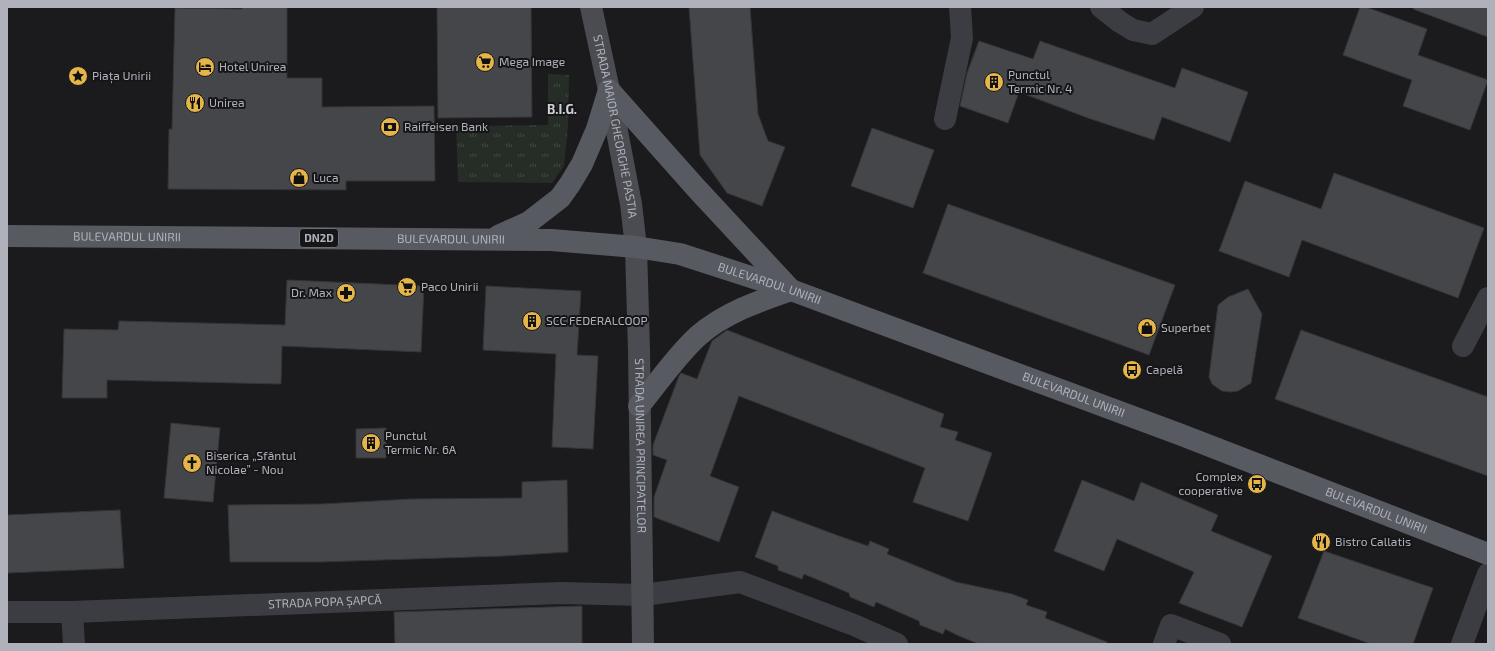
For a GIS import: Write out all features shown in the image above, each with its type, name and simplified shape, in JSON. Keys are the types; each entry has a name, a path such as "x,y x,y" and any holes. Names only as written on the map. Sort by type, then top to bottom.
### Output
{"main road":[{"name":"STRADA MAIOR GHEORGHE PASTIA","path":"591,7 610,90 636,247"},
{"path":"492,238 529,222 560,198 582,164 597,129 610,90"},
{"path":"610,90 697,189 791,290 761,300 722,319 699,335 682,353 639,406"},
{"name":"BULEVARDUL UNIRII","path":"7,236 492,238 551,240 636,247 680,254 791,290 1179,434 1488,554"},
{"name":"STRADA UNIREA PRINCIPATELOR","path":"636,247 643,644"}],"street":[{"path":"946,119 962,38 960,7"},
{"path":"1102,7 1120,22 1133,30 1152,34 1193,7"},
{"path":"1463,346 1488,298"},
{"path":"1462,644 1488,574"},
{"name":"STRADA POPA ȘAPCĂ","path":"7,612 72,612 561,593 643,595 740,582 854,625 897,644"},
{"path":"72,612 74,644"},
{"path":"1164,644 1171,625 1220,644"}],"green space":[{"path":"548,74 569,75 568,126 564,166 552,183 458,182 456,126 548,125"}],"building":[{"path":"242,7 287,7 287,78 322,78 322,107 434,106 435,181 346,181 346,190 168,189 169,129 172,129 175,8 242,9"},
{"name":"Mega Image","path":"437,7 531,7 532,117 438,118"},
{"path":"689,7 750,7 758,114 768,141 785,147 762,206 727,193 700,155"},
{"path":"1360,7 1366,7 1427,29 1418,55 1488,80 1470,130 1403,106 1412,80 1343,55"},
{"path":"1414,7 1488,7 1488,37 1413,9"},
{"path":"979,41 1033,59 1040,41 1175,88 1182,68 1248,92 1230,142 1162,117 1154,140 1088,118 1019,92 1008,123 960,106 967,73"},
{"path":"872,128 934,150 913,208 851,186"},
{"path":"1334,173 1484,228 1458,298 1302,240 1289,277 1219,251 1245,181 1321,209"},
{"path":"948,204 1175,285 1149,355 923,273"},
{"path":"287,280 424,286 421,352 282,346 281,384 107,380 107,398 62,398 64,329 118,330 119,321 285,325"},
{"name":"SCC FEDERALCOOP","path":"486,286 581,291 577,355 598,356 593,449 552,447 556,354 483,350"},
{"path":"1248,289 1262,314 1251,383 1238,391 1222,391 1212,384 1209,377 1218,305 1228,297"},
{"path":"727,330 944,414 940,427 958,432 955,440 992,453 968,521 913,502 925,468 739,396 710,476 739,487 719,542 654,517 654,497 667,460 653,455 653,445 679,376 681,373 697,379 712,341"},
{"path":"1301,330 1488,397 1488,476 1275,399"},
{"name":"Biserica „Sfântul Nicolae” - Nou","path":"171,423 220,428 213,502 164,498"},
{"name":"Punctul Termic Nr. 6A","path":"386,428 386,458 356,458 356,429"},
{"path":"567,480 568,552 503,556 320,562 230,562 228,505 322,504 411,499 522,498 522,482"},
{"path":"1082,480 1134,501 1141,482 1218,515 1211,531 1272,556 1242,627 1179,603 1194,572 1117,539 1104,571 1054,551"},
{"path":"120,510 124,568 7,573 7,515"},
{"path":"772,511 868,546 870,541 889,549 887,554 956,582 1012,594 1028,600 1026,605 1047,612 1045,618 1107,642 1107,644 979,644 945,629 943,634 920,625 919,621 876,602 874,607 850,597 849,593 804,574 802,579 778,570 778,566 755,557"},
{"path":"1324,551 1433,588 1413,644 1371,644 1298,618"},
{"path":"582,606 582,644 395,644 394,612"}],"place":[{"name":"Mega Image","path":"485,62"},
{"name":"Hotel Unirea","path":"205,67"},
{"name":"Piața Unirii","path":"78,76"},
{"name":"Punctul Termic Nr. 4","path":"994,82"},
{"name":"Unirea","path":"195,103"},
{"name":"Raiffeisen Bank","path":"390,127"},
{"name":"Luca","path":"299,178"},
{"name":"Paco Unirii","path":"407,287"},
{"name":"Dr. Max","path":"346,293"},
{"name":"SCC FEDERALCOOP","path":"532,321"},
{"name":"Superbet","path":"1147,328"},
{"name":"Capelă","path":"1132,370"},
{"name":"Punctul Termic Nr. 6A","path":"371,443"},
{"name":"Biserica „Sfântul Nicolae” - Nou","path":"192,463"},
{"name":"Complex cooperative","path":"1257,484"},
{"name":"Bistro Callatis","path":"1321,542"}],"district":[{"name":"B.I.G.","path":"562,109"}]}
